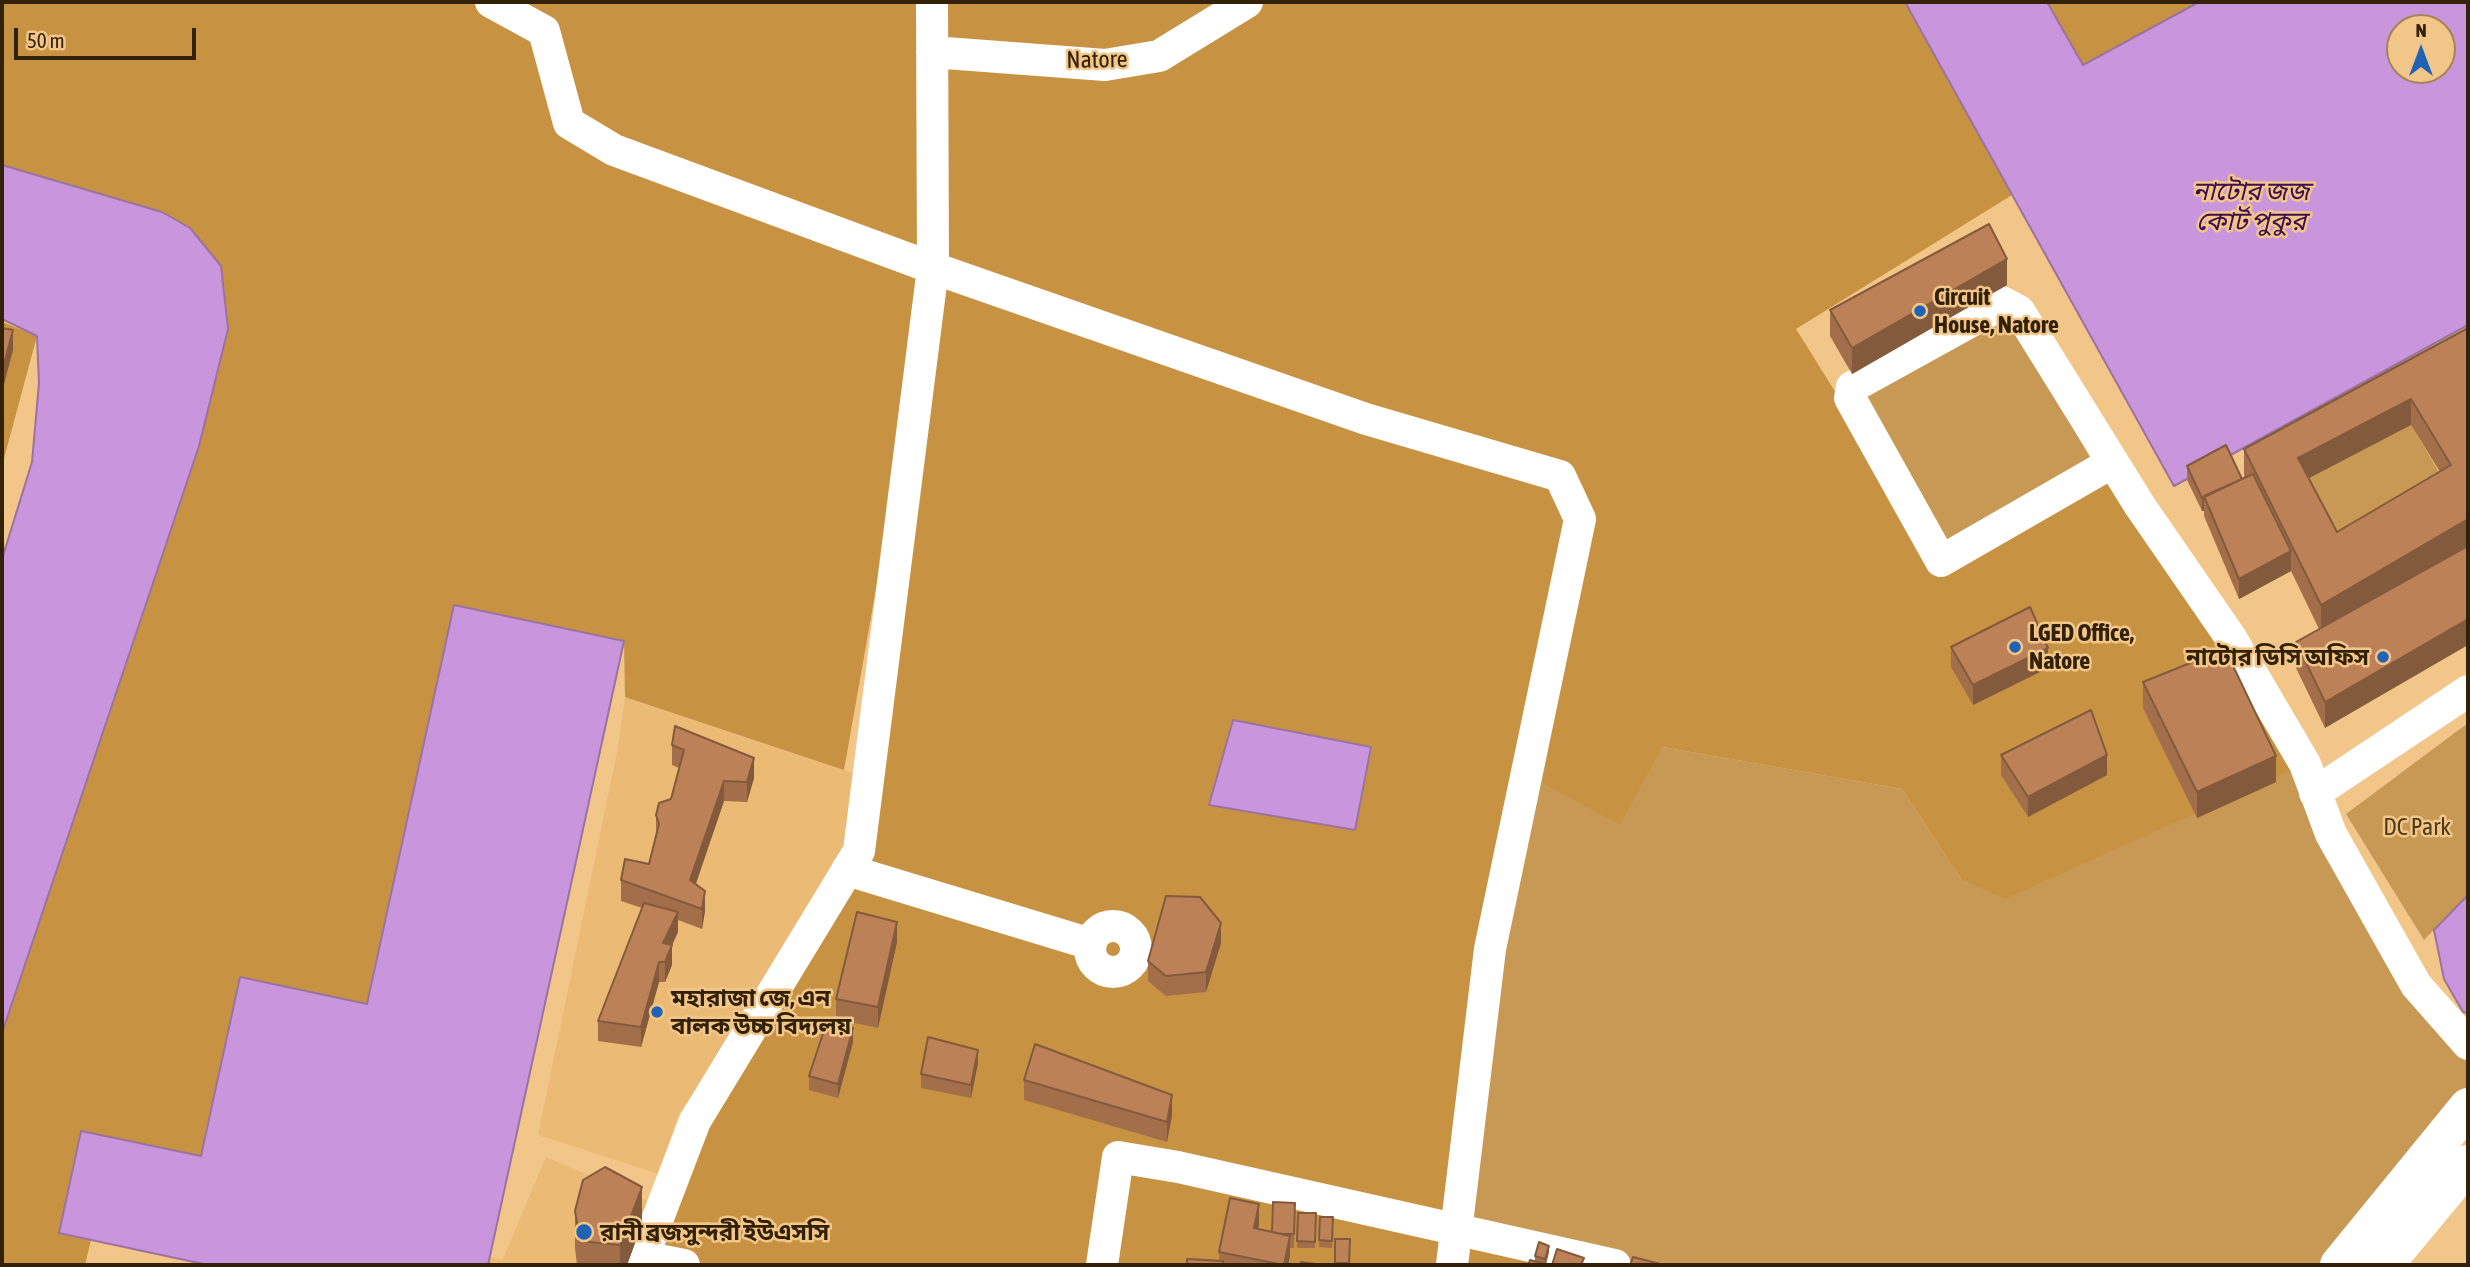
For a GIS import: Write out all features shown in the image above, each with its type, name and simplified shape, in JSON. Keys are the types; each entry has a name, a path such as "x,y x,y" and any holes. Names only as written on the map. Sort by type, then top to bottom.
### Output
{"highway":[{"path":"2339,1265 2468,1107"},
{"path":"2384,1265 2468,1164"}],"street":[{"path":"491,2 544,30 569,123 614,150 933,268 1366,419 1560,476 1580,519 1490,949 1452,1265"},
{"path":"684,1265 642,1261 695,1121 859,851 933,268 932,2"},
{"name":"Natore","path":"932,52 1105,65 1159,56 1247,2"},
{"path":"2113,462 1941,561 1850,398 1852,387 2004,303 2019,311 2113,462 2231,638 2305,764 2331,834 2416,985 2468,1044"},
{"path":"2315,793 2468,691"},
{"path":"847,870 1091,944"},
{"path":"1102,1265 1118,1157 1174,1166 1615,1265"}],"shaded area":[{"path":"2,2 1905,2 2012,195 1796,329 1941,561 2113,462 2305,764 2005,899 1961,879 1902,789 1662,747 1620,825 1526,774 1456,1230 1615,1265 640,1265 695,1121 859,851 929,289 844,770 625,697 624,641 454,605 367,1004 240,977 201,1157 81,1131 59,1233 91,1240 85,1265 2,1265 2,1008 162,212 2,165"},
{"path":"2047,2 2199,2 2082,66"},
{"path":"2,322 37,336 2,466"},
{"name":"মহারাজা জে, এন বালক উচ্চ বিদ্যলয়","path":"625,697 868,778 859,851 815,921 678,1115 659,1174 538,1135 618,747"},
{"name":"রানী ব্রজসুন্দরী ইউএসসি","path":"546,1157 662,1207 640,1265 488,1265 490,1257 502,1261"}],"green space":[{"path":"2006,310 2096,468 1947,543 1859,385"},
{"path":"2411,425 2451,492 2337,559 2298,484"},
{"name":"DC Park","path":"2468,723 2468,895 2424,940 2346,814"},
{"path":"1662,747 1902,789 1961,879 2305,764 2468,1044 2468,1107 2339,1265 1615,1265 1456,1230 1527,774"}],"water":[{"name":"নাটোর জজ কোর্ট পুকুর","path":"1905,2 2047,2 2083,65 2199,2 2468,2 2468,325 2174,486"},
{"path":"2,165 162,212 190,228 221,266 228,329 199,446 2,1033 2,559 32,462 39,383 37,336 2,319"},
{"path":"454,605 624,641 488,1265 208,1265 59,1233 81,1131 201,1156 240,977 367,1004"},
{"path":"1233,720 1371,747 1355,830 1209,805"},
{"path":"2468,895 2468,1013 2463,1012 2444,979 2434,930"}],"building":[{"path":"1989,224 2007,259 1852,348 1830,310"},
{"path":"2,328 13,330 2,372"},
{"path":"2468,328 2468,519 2321,605 2244,449","holes":["2411,399 2451,465 2337,532 2298,458"]},
{"path":"2226,445 2242,479 2202,498 2187,466"},
{"path":"2253,474 2291,551 2239,579 2204,496"},
{"name":"নাটোর ডিসি অফিস","path":"2468,546 2468,619 2325,702 2296,642"},
{"path":"2030,607 2048,648 1973,685 1951,647"},
{"path":"2225,649 2276,756 2197,792 2143,682"},
{"path":"2091,710 2107,755 2028,797 2001,755"},
{"path":"675,726 754,758 747,782 724,781 690,880 705,891 702,909 621,880 625,859 649,864 659,824 656,815 659,803 671,799 684,750 672,745"},
{"path":"1166,896 1200,897 1221,923 1206,972 1166,976 1148,961"},
{"path":"644,903 678,912 663,943 672,945 665,962 659,962 641,1027 598,1021"},
{"path":"857,912 897,922 878,1007 836,999"},
{"path":"828,1018 853,1028 838,1084 809,1076"},
{"path":"928,1037 978,1050 971,1085 921,1074"},
{"path":"1035,1044 1172,1095 1167,1122 1024,1080"},
{"path":"605,1167 642,1187 620,1245 580,1241 575,1211 583,1180"},
{"path":"1230,1198 1259,1204 1254,1228 1290,1236 1284,1265 1219,1252"},
{"path":"1273,1202 1295,1203 1294,1234 1272,1232"},
{"path":"1298,1213 1316,1213 1315,1242 1297,1241"},
{"path":"1320,1217 1333,1217 1332,1241 1319,1240"},
{"path":"1335,1239 1350,1239 1349,1263 1335,1263"},
{"path":"1539,1242 1549,1246 1545,1259 1535,1256"},
{"path":"1557,1249 1584,1258 1581,1265 1552,1265"},
{"path":"1633,1257 1664,1265 1630,1265"},
{"path":"1187,1259 1223,1261 1223,1265 1187,1265"},
{"path":"1530,1260 1545,1264 1545,1265 1528,1265"},
{"path":"1301,1262 1322,1265 1300,1265"}],"place":[{"name":"Circuit House, Natore","path":"1920,311"},
{"name":"LGED Office, Natore","path":"2015,647"},
{"name":"নাটোর ডিসি অফিস","path":"2383,657"},
{"name":"মহারাজা জে, এন বালক উচ্চ বিদ্যলয়","path":"657,1012"},
{"name":"রানী ব্রজসুন্দরী ইউএসসি","path":"584,1232"}]}
